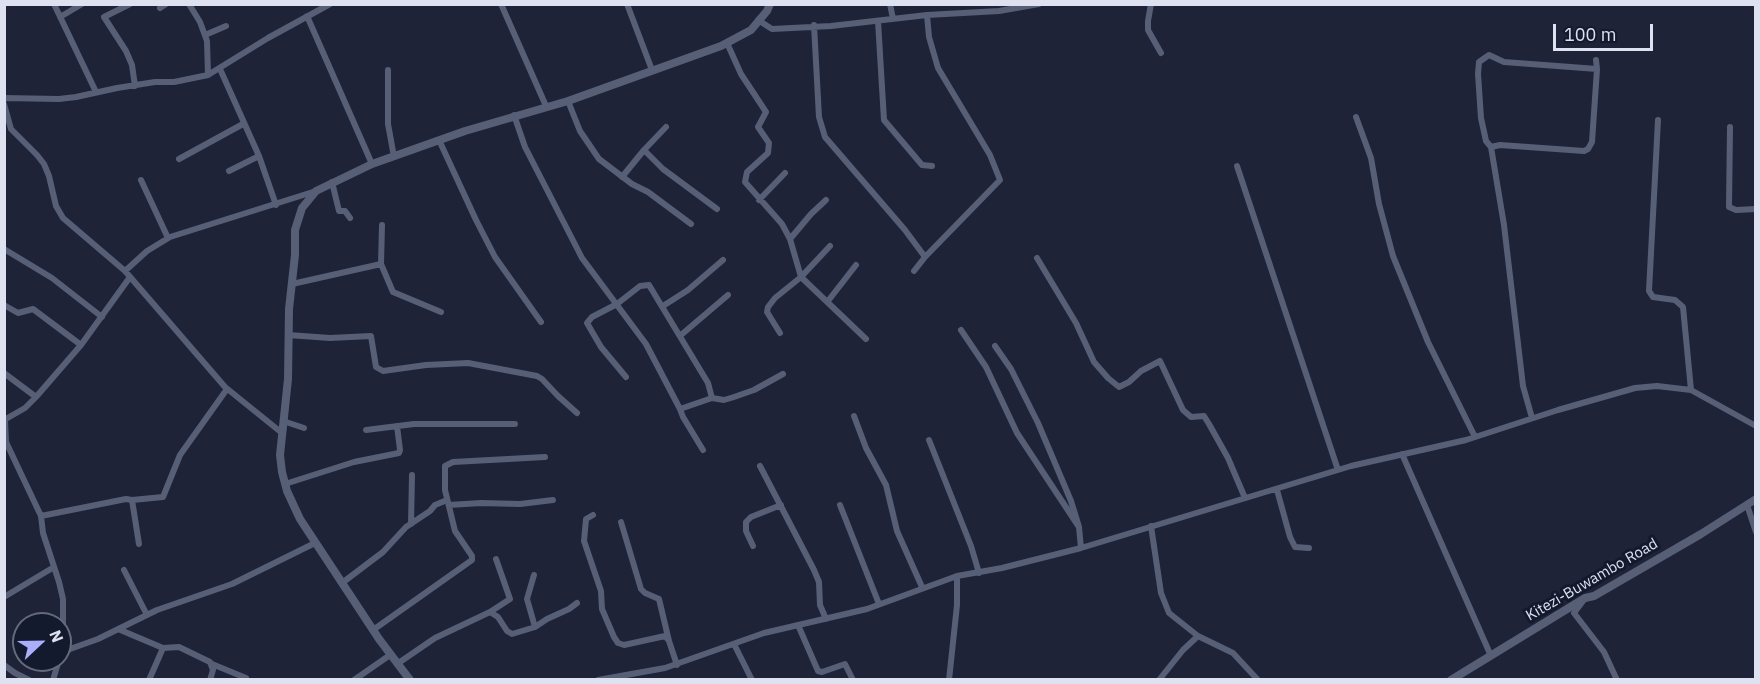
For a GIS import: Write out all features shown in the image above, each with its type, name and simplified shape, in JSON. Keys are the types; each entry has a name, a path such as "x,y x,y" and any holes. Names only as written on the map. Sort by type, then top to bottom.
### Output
{"street":[{"path":"54,4 96,92"},
{"path":"60,17 82,4"},
{"path":"130,4 104,17 126,51 132,65 135,86"},
{"path":"160,8 166,4"},
{"path":"189,4 205,35 208,75"},
{"path":"4,98 59,99 208,75 330,4"},
{"path":"501,4 546,106"},
{"path":"627,4 652,70"},
{"path":"63,612 63,599 43,533 41,516 6,442 5,421 26,408 81,345 102,317 127,274 147,251 168,238 250,210 276,205 316,191 372,164 514,115 568,101 727,43 751,30 770,4"},
{"path":"890,4 893,20"},
{"path":"758,20 772,29 999,11 1039,4"},
{"path":"1151,4 1148,30 1161,53"},
{"path":"914,271 1000,180 990,155 938,68 929,37 927,15"},
{"path":"307,16 372,164"},
{"path":"878,21 884,120 922,165 932,166"},
{"path":"814,25 819,117 825,137 905,230 925,257"},
{"path":"205,35 226,26"},
{"path":"727,43 741,74 766,112 758,127 769,143 768,153 747,172 746,182 759,200 782,224 790,239 801,277 866,339"},
{"path":"1532,418 1523,386 1504,225 1491,147 1486,141 1481,118 1479,62 1489,55 1504,62 1597,69"},
{"path":"1491,147 1500,145 1584,151 1588,149 1592,142 1596,60"},
{"path":"220,69 259,156 276,205"},
{"path":"388,70 388,124 394,157"},
{"path":"568,101 580,131 592,150 607,166 648,192 691,224"},
{"path":"4,104 11,129 44,165 56,206 63,218 127,274 227,389 282,433"},
{"path":"514,115 525,147 573,243 588,268 646,344 683,417 703,450"},
{"path":"1356,117 1371,158 1379,204 1393,256 1428,342 1475,437"},
{"path":"1658,120 1649,291 1653,297 1675,300 1683,307 1691,390"},
{"path":"179,159 243,124"},
{"path":"622,177 666,127"},
{"path":"1730,128 1729,207 1736,210 1755,209"},
{"path":"4,134 11,129"},
{"path":"439,140 495,257 541,322"},
{"path":"644,150 663,169 717,209"},
{"path":"229,171 259,156"},
{"path":"1237,166 1338,470"},
{"path":"759,200 785,173"},
{"path":"141,180 168,238"},
{"path":"332,182 339,211 345,211 350,218"},
{"path":"316,191 302,208 295,230 289,309 288,379 280,455 285,484 300,519 315,543 373,630 410,680"},
{"path":"790,239 826,200"},
{"path":"382,225 381,264 393,292 441,312"},
{"path":"780,333 767,310 775,298 801,277 830,246"},
{"path":"4,249 52,279 102,317"},
{"path":"1037,258 1076,323 1094,362 1108,378 1119,387 1160,361 1184,410 1191,417 1204,416 1209,424 1228,458 1245,498"},
{"path":"663,306 688,290 723,260"},
{"path":"292,284 381,264"},
{"path":"828,301 856,265"},
{"path":"626,377 601,347 587,323 592,317 617,304 646,284 652,286 681,335 708,383 712,398"},
{"path":"681,335 728,295"},
{"path":"4,306 18,313 33,309 81,345"},
{"path":"961,330 986,367 1017,433 1079,527"},
{"path":"288,335 330,338 371,336 376,367 383,371 426,365 468,363 537,376 577,413"},
{"path":"995,346 1011,369 1038,423 1071,501 1079,527 1081,548"},
{"path":"4,373 36,397"},
{"path":"680,409 712,398 724,400 734,397 754,390 783,374"},
{"path":"598,680 677,665 764,633 826,620 957,576 979,573 1081,548 1338,470 1475,437 1635,388 1657,386 1691,390 1755,426"},
{"path":"41,516 106,502 164,496 180,455 227,389"},
{"path":"854,416 866,448 886,485 897,531 922,587"},
{"path":"283,421 304,428"},
{"path":"366,430 397,426 515,424"},
{"path":"285,484 345,464 399,453 397,426"},
{"path":"929,440 971,546 979,573"},
{"path":"1402,454 1491,656"},
{"path":"373,630 472,561 472,556 455,531 448,502 445,466 451,462 545,458"},
{"path":"760,466 814,570 819,582 820,604 826,620"},
{"path":"411,524 412,475"},
{"path":"1277,490 1295,547 1309,548"},
{"name":"Kitezi-Buwambo Road","path":"1451,680 1585,598 1594,597 1755,499"},
{"path":"132,500 139,544"},
{"path":"342,583 383,552 401,531 435,505 448,502 520,504 553,500"},
{"path":"753,546 746,531 746,522 751,517 781,505"},
{"path":"1747,505 1755,532"},
{"path":"840,506 879,604"},
{"path":"593,514 586,519 584,540 601,591 602,609 614,637 618,643 624,645 665,636 669,641"},
{"path":"621,522 641,589 659,599 677,665"},
{"path":"1151,526 1161,594 1168,614 1198,636 1233,653 1258,680"},
{"path":"72,652 147,615 232,584 315,543"},
{"path":"397,664 435,638 490,612 510,599 496,559"},
{"path":"4,597 54,567"},
{"path":"124,570 147,615"},
{"path":"534,575 527,599 535,627"},
{"path":"949,680 957,605 957,576"},
{"path":"1585,598 1574,613 1604,652 1617,680"},
{"path":"490,612 498,617 509,634 535,627 578,603"},
{"path":"798,625 818,672 845,664 853,680"},
{"path":"118,629 163,648 179,647 246,678"},
{"path":"1160,680 1183,650 1198,636"},
{"path":"734,644 752,680"},
{"path":"150,680 163,648"},
{"path":"354,680 390,654"},
{"path":"210,680 212,664"},
{"path":"4,665 15,674 28,680"}]}
